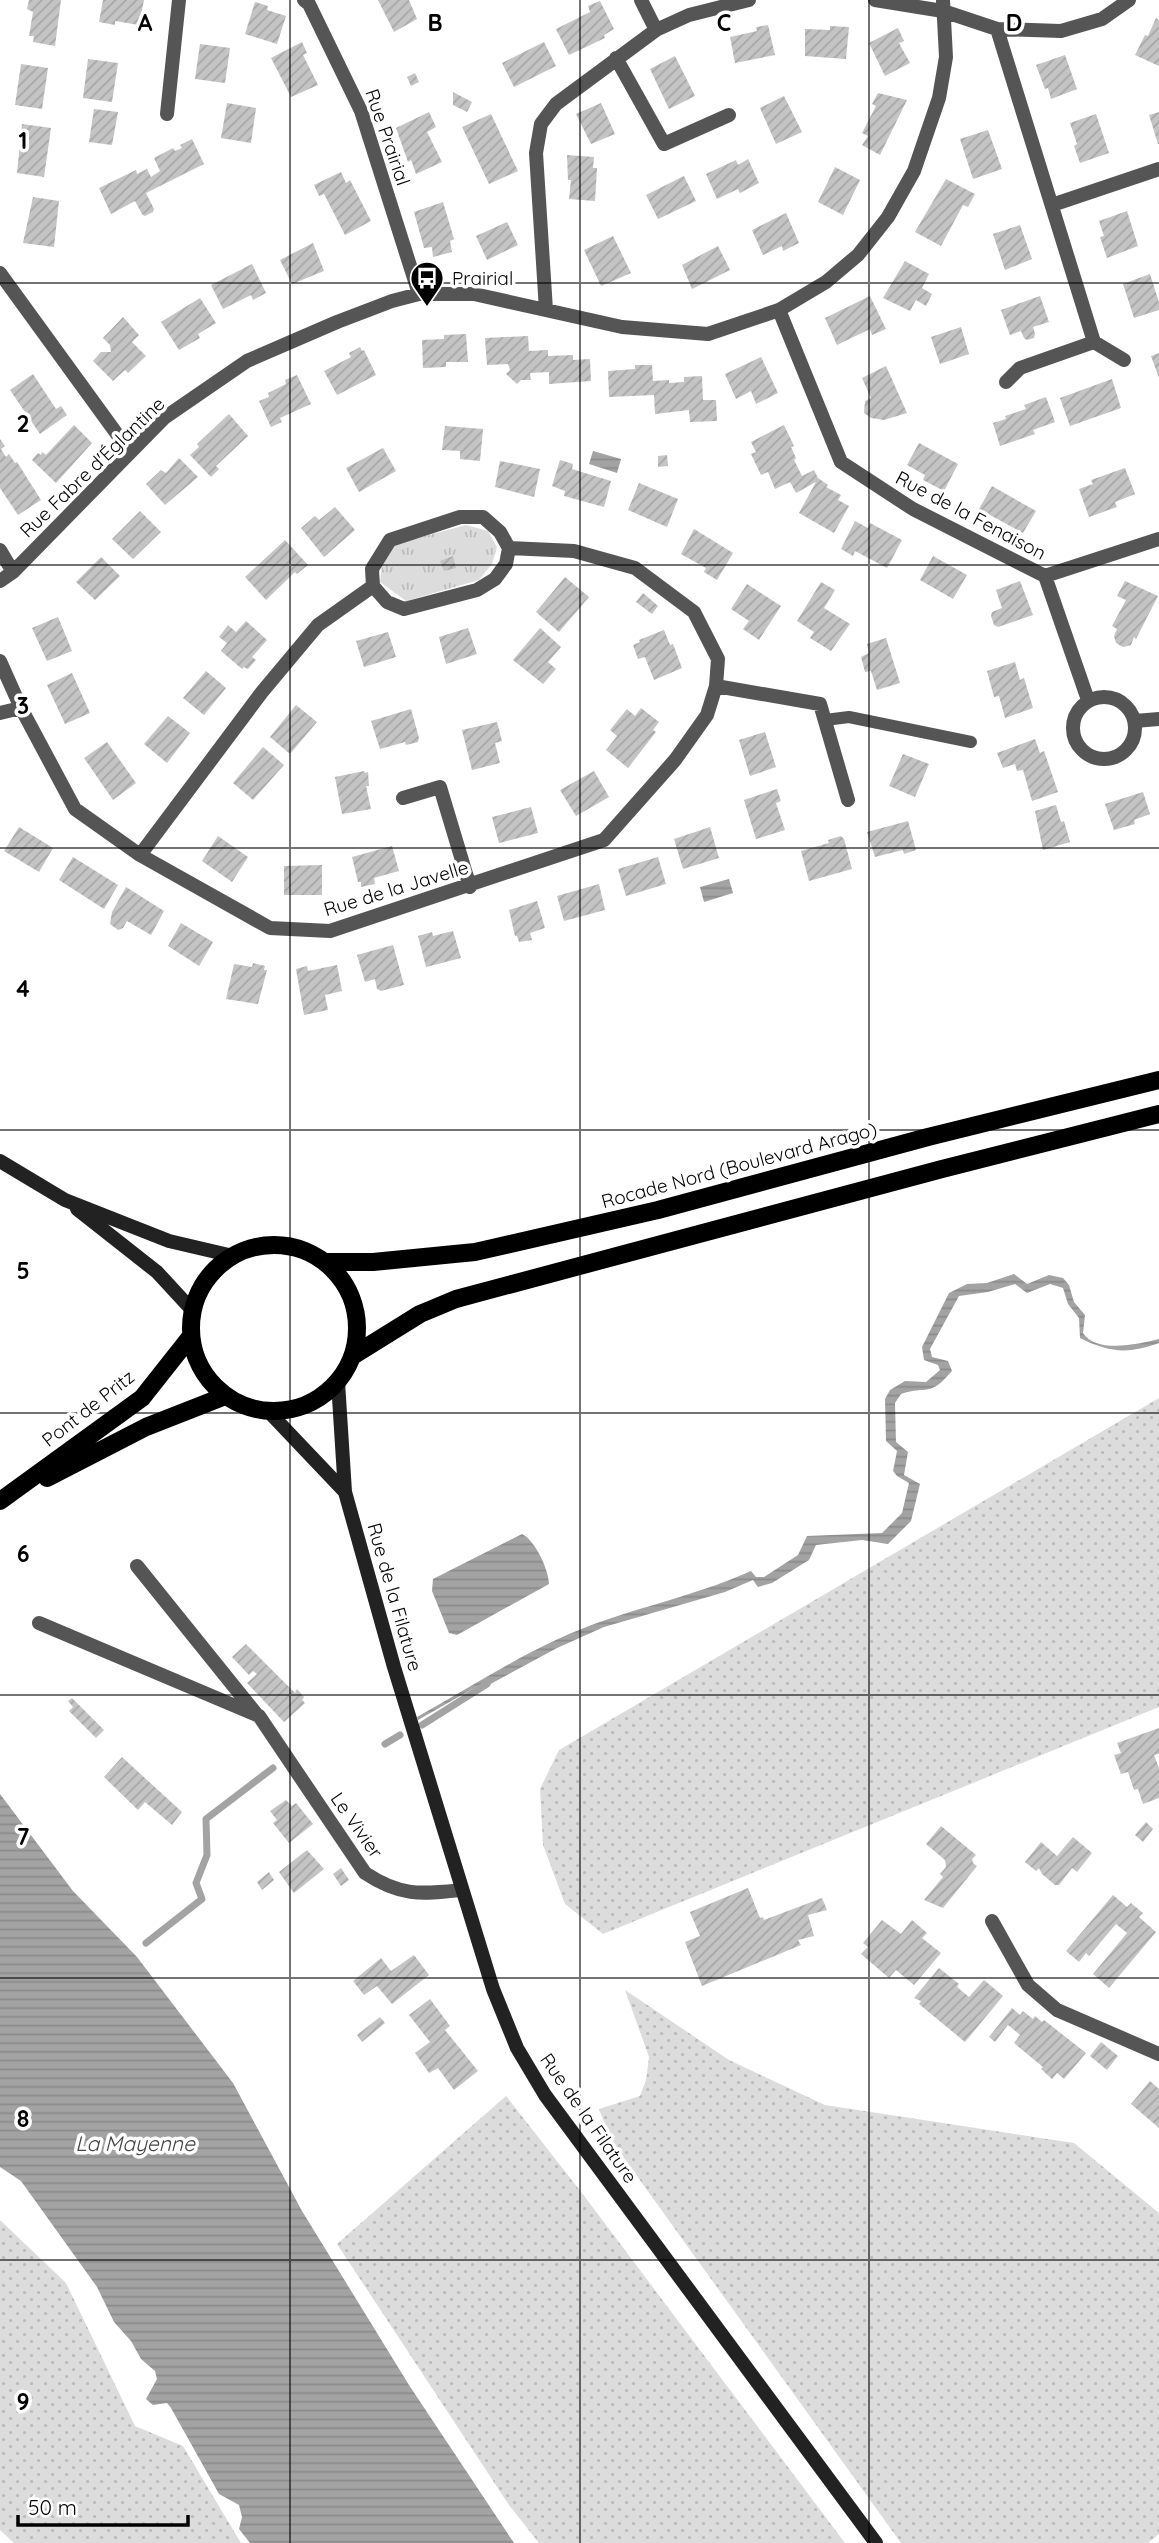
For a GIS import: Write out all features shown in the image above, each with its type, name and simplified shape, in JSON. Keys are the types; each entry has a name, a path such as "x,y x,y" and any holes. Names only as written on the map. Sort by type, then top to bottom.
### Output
{"main road":[{"name":"Rocade Nord (Boulevard Arago)","path":"325,1262 373,1262 475,1252 658,1210 928,1137 1159,1080"},
{"path":"354,1354 420,1314 456,1299 1159,1114"},
{"path":"280,1245 303,1250 325,1262 343,1280 354,1303 358,1329 354,1354 338,1382 319,1399 295,1409 269,1412 246,1407 225,1396 208,1379 196,1359 191,1336 192,1311 201,1289 214,1270 233,1256 256,1247 280,1245"},
{"name":"Pont de Pritz","path":"0,1501 142,1398 191,1336"},
{"name":"Pont de Pritz","path":"0,1501 146,1427 225,1396"}],"street":[{"path":"167,114 179,0"},
{"name":"Rue Prairial","path":"304,0 309,4 361,111 419,295"},
{"path":"642,0 656,30"},
{"path":"546,310 536,153 541,124 556,104 656,30 689,15 749,0"},
{"path":"875,0 943,6 998,29 1061,31 1102,19 1129,0"},
{"name":"Rue Fabre d'Églantine","path":"0,581 13,572 164,418 247,361 392,301 419,295 474,294 622,327 708,334 779,310 826,282 858,255 888,217 914,171 939,97 946,57 943,6"},
{"path":"998,29 1094,342 1124,360"},
{"path":"615,58 664,144 729,115"},
{"path":"1052,205 1159,169"},
{"path":"0,273 130,452"},
{"name":"Rue de la Fenaison","path":"779,310 841,462 913,509 1045,576 1088,700"},
{"path":"1006,382 1020,368 1094,342"},
{"path":"460,517 483,517 500,532 509,548 506,564 495,579 477,590 404,609 387,602 373,586 372,569 390,540 460,517"},
{"name":"Rue de la Fenaison","path":"1045,576 1159,539"},
{"name":"Rue de la Javelle","path":"0,661 21,708 75,809 140,855 270,928 330,932 604,840 675,760 707,715 716,687 718,659 694,612 635,568 573,551 509,548"},
{"path":"0,550 13,572"},
{"path":"140,855 262,692 318,625 373,586"},
{"path":"716,687 820,704 848,800"},
{"path":"1097,697 1117,699 1131,712 1135,721 1135,732 1126,751 1117,757 1095,758 1085,754 1073,736 1075,715 1088,700 1097,697"},
{"path":"0,713 21,708"},
{"path":"1135,721 1159,719"},
{"path":"403,798 440,787 470,887"},
{"path":"0,1161 65,1200 157,1272 192,1311"},
{"path":"65,1200 169,1241 233,1256"},
{"name":"Rue de la Filature","path":"338,1382 345,1492 394,1667 462,1890 493,1989 512,2036 545,2095 876,2543"},
{"name":"Rue de la Filature","path":"269,1412 345,1492"},
{"name":"Le Vivier","path":"137,1566 258,1716 365,1873 383,1885 422,1894 462,1890"},
{"path":"39,1623 258,1716"},
{"path":"992,1921 1028,1984 1057,2010 1159,2054"}],"lane":[{"path":"825,720 849,717 971,742"}],"green space":[{"path":"466,525 488,531 497,547 492,564 479,580 406,601 380,582 382,565 392,545"},
{"path":"1159,1398 1159,1707 603,1934 565,1904 543,1845 540,1789 559,1750"},
{"path":"625,1990 729,2060 825,2105 1074,2143 1159,2213 1159,2534 1148,2543 901,2543 611,2140 599,2109 640,2096 646,2080 649,2057"},
{"path":"506,2096 845,2543 539,2543 509,2505 337,2244"},
{"path":"0,2220 66,2283 135,2426 183,2446 241,2543 14,2543 0,2530"}],"water":[{"path":"593,451 621,459 617,473 589,464"},
{"path":"729,879 733,893 704,902 700,887"},
{"path":"1014,1274 1027,1284 1049,1275 1063,1278 1069,1285 1074,1302 1085,1315 1083,1333 1098,1344 1118,1346 1159,1339 1159,1343 1138,1349 1119,1350 1101,1347 1080,1338 1079,1318 1068,1304 1063,1288 1050,1284 1027,1293 1015,1284 988,1292 959,1296 930,1349 932,1357 948,1361 952,1371 933,1388 901,1394 895,1403 896,1442 908,1452 904,1475 920,1484 911,1521 888,1544 862,1540 816,1545 809,1560 772,1583 758,1587 753,1580 725,1592 604,1627 557,1648 483,1688 483,1683 418,1720 417,1717 505,1666 582,1629 751,1571 756,1577 764,1577 798,1555 807,1536 882,1533 902,1513 909,1483 893,1471 897,1451 886,1441 885,1399 890,1390 905,1381 926,1382 940,1370 938,1365 924,1360 922,1347 949,1293 967,1284 987,1283"},
{"path":"522,1534 532,1542 540,1556 549,1584 457,1635 449,1633 432,1591 433,1579"},
{"name":"La Mayenne","path":"0,1794 73,1891 137,1957 233,2083 302,2211 409,2385 514,2543 250,2543 239,2529 242,2517 239,2505 219,2494 171,2408 167,2403 153,2405 146,2399 157,2379 155,2371 141,2359 131,2341 114,2322 97,2287 21,2181 0,2167"}],"building":[{"path":"29,0 61,0 55,46 33,42 34,36 29,36 33,12 27,9"},
{"path":"103,0 144,0 139,25 115,21 115,25 99,22"},
{"path":"378,0 409,0 417,19 394,32"},
{"path":"600,1 614,29 604,35 605,38 569,55 556,29 590,12 588,6"},
{"path":"255,2 268,6 267,10 286,16 277,44 245,34"},
{"path":"1156,18 1159,20 1159,66 1135,55"},
{"path":"768,25 775,55 735,63 730,37 757,31 756,27"},
{"path":"830,26 849,27 846,59 805,56 805,29 830,30"},
{"path":"898,28 904,41 899,43 910,63 885,76 869,43"},
{"path":"302,42 307,53 303,55 318,85 291,97 271,58"},
{"path":"544,42 556,66 514,87 502,63"},
{"path":"200,44 230,48 225,83 195,79"},
{"path":"1065,55 1077,89 1051,99 1036,65"},
{"path":"675,56 695,96 669,109 650,69"},
{"path":"88,59 118,63 112,102 83,98"},
{"path":"21,64 48,68 42,109 15,105"},
{"path":"415,73 419,82 411,86 407,77"},
{"path":"453,92 472,102 467,112 453,105"},
{"path":"878,93 907,100 880,155 862,145 868,136 862,133 876,106 872,104"},
{"path":"784,96 802,132 776,144 760,108"},
{"path":"227,103 256,108 251,143 221,138"},
{"path":"601,103 615,134 591,144 576,114"},
{"path":"94,109 118,112 112,145 89,142"},
{"path":"429,112 436,127 427,132 442,162 416,174 411,160 408,162 396,128"},
{"path":"1159,112 1159,144 1158,144 1149,115"},
{"path":"491,114 518,171 489,184 462,127"},
{"path":"1096,114 1109,153 1080,163 1070,123"},
{"path":"22,124 51,128 44,177 17,173"},
{"path":"988,130 1002,169 973,179 960,139"},
{"path":"192,139 204,164 146,193 153,212 145,216 135,201 111,214 99,188 136,170 137,174 147,169 151,177 160,171 154,158 173,148 175,151 182,148 180,145"},
{"path":"567,155 594,157 593,168 597,168 595,201 569,199 571,180 568,180"},
{"path":"748,159 759,183 740,193 738,189 717,199 706,174 736,160 738,165"},
{"path":"835,167 860,180 843,215 818,202"},
{"path":"341,172 346,183 350,180 371,221 345,235 324,194 319,196 314,185"},
{"path":"684,176 696,201 658,219 646,195"},
{"path":"946,179 975,194 968,207 963,205 941,246 915,232"},
{"path":"33,197 59,201 54,247 23,243"},
{"path":"443,202 454,239 450,241 452,252 433,257 432,247 424,248 414,212"},
{"path":"1127,211 1138,246 1107,258 1100,237 1104,236 1099,221"},
{"path":"786,213 799,243 783,251 782,246 763,255 752,230"},
{"path":"507,222 518,245 487,260 476,236"},
{"path":"1020,225 1032,259 1005,270 993,234"},
{"path":"613,236 631,273 601,286 584,250"},
{"path":"313,243 324,271 292,284 280,260"},
{"path":"718,246 730,270 692,289 682,265"},
{"path":"905,261 929,274 922,288 932,294 926,306 916,300 910,311 883,298"},
{"path":"252,264 266,293 253,300 251,295 223,309 211,285"},
{"path":"1150,274 1159,310 1134,318 1123,284"},
{"path":"870,296 886,329 872,335 870,329 837,345 825,318"},
{"path":"1040,296 1049,322 1033,327 1034,338 1027,340 1021,331 1010,335 1001,310"},
{"path":"200,298 216,323 198,334 200,338 179,350 161,322"},
{"path":"123,317 139,335 132,342 146,356 128,373 125,370 113,381 93,361 101,352 111,352 110,345 103,338"},
{"path":"961,327 969,354 940,364 931,337"},
{"path":"466,334 468,362 446,362 446,367 423,368 422,340"},
{"path":"528,336 529,351 548,350 548,356 573,355 573,360 590,359 591,381 549,384 549,372 530,373 531,380 521,380 517,384 506,374 510,370 508,364 487,365 485,338"},
{"path":"360,347 376,375 337,395 324,371 351,357 349,353"},
{"path":"1159,353 1159,378 1151,356"},
{"path":"761,357 778,393 756,404 751,391 736,399 725,374"},
{"path":"635,365 652,365 653,381 684,382 684,377 702,376 703,400 716,400 717,421 690,422 689,410 655,414 654,395 609,397 608,371 635,369"},
{"path":"886,366 907,413 884,420 871,418 864,413 865,401 871,398 862,378"},
{"path":"33,374 56,409 61,406 67,415 40,434 10,390"},
{"path":"297,375 311,404 280,418 282,422 271,427 259,401 286,384 285,380"},
{"path":"1112,379 1121,408 1070,426 1060,398"},
{"path":"1046,397 1055,422 1033,430 1035,434 1000,446 993,423 1026,409 1024,405"},
{"path":"229,414 248,436 216,466 219,469 211,477 190,455 199,447 197,444"},
{"path":"74,425 92,443 56,483 32,460 38,453 46,455"},
{"path":"784,425 794,446 791,447 796,458 794,460 802,476 814,470 818,478 828,485 826,487 841,495 838,500 849,506 834,533 799,513 816,482 796,493 790,482 775,489 768,472 761,475 751,454 756,452 751,442"},
{"path":"445,426 483,429 480,461 460,459 460,451 442,450"},
{"path":"0,439 5,446 1,449 6,457 9,454 15,463 17,462 41,500 18,515 0,488"},
{"path":"919,443 958,464 944,491 923,480 925,475 907,465"},
{"path":"383,448 396,471 359,492 346,468"},
{"path":"667,455 668,466 658,467 658,456"},
{"path":"179,458 198,477 165,505 146,484 161,470 166,473"},
{"path":"560,460 573,464 572,469 611,481 604,507 564,496 565,491 552,486"},
{"path":"500,461 540,469 534,497 495,487"},
{"path":"1125,468 1135,494 1115,502 1117,507 1089,517 1079,489 1093,484 1091,480"},
{"path":"639,483 678,499 667,527 628,510"},
{"path":"992,486 1036,511 1023,533 979,509"},
{"path":"335,507 355,530 324,557 301,528 315,516 319,520"},
{"path":"140,511 161,532 133,559 112,539"},
{"path":"855,521 868,528 870,523 902,540 887,568 855,551 853,556 841,549"},
{"path":"694,529 733,553 717,580 704,572 706,568 681,554"},
{"path":"285,540 308,565 297,574 295,572 266,600 245,577"},
{"path":"453,556 456,568 444,571 440,561"},
{"path":"933,556 967,575 953,599 920,580"},
{"path":"101,557 120,576 95,600 76,582"},
{"path":"565,577 589,597 559,632 536,612"},
{"path":"1020,581 1033,615 998,627 994,625 992,612 1002,608 996,590"},
{"path":"1125,581 1158,596 1136,639 1134,637 1131,645 1123,647 1116,643 1114,636 1117,629 1112,626 1126,600 1117,596"},
{"path":"821,582 835,590 824,608 850,624 831,651 810,638 814,632 797,621"},
{"path":"747,584 781,606 759,640 743,629 749,621 731,609"},
{"path":"643,593 658,606 652,614 636,602"},
{"path":"58,617 72,651 47,661 32,628"},
{"path":"246,621 267,640 252,657 256,660 248,669 242,669 221,651 227,643 219,637 228,625 236,632"},
{"path":"468,628 477,654 446,664 439,637"},
{"path":"540,628 561,647 548,662 556,669 543,684 513,660"},
{"path":"664,630 670,645 673,644 682,668 654,680 645,657 638,659 633,645"},
{"path":"388,632 396,657 364,667 356,641"},
{"path":"886,638 900,683 877,690 871,671 865,672 861,657 869,653 867,644"},
{"path":"1015,662 1020,680 1024,678 1033,708 1005,718 999,696 994,697 987,671"},
{"path":"206,671 226,688 204,715 183,698"},
{"path":"72,673 90,713 65,724 47,685"},
{"path":"296,705 317,722 290,754 270,737"},
{"path":"641,708 659,722 653,730 656,732 628,768 606,750 617,736 610,730 627,709 635,716"},
{"path":"411,709 418,742 406,745 405,742 380,749 371,721"},
{"path":"168,716 190,733 167,763 144,744"},
{"path":"497,722 502,741 495,743 500,763 472,770 462,730"},
{"path":"765,732 776,767 750,776 739,740"},
{"path":"1035,739 1040,753 1044,751 1058,792 1032,801 1023,770 1017,771 1015,764 1003,768 997,753"},
{"path":"107,742 136,783 113,800 84,758"},
{"path":"263,747 284,765 253,800 233,783"},
{"path":"903,754 929,764 915,797 889,786"},
{"path":"594,771 609,797 576,816 560,790"},
{"path":"368,772 369,786 366,786 371,809 342,814 335,777"},
{"path":"777,789 781,801 776,803 785,830 756,839 744,800"},
{"path":"1143,792 1150,814 1134,820 1135,824 1114,830 1105,804"},
{"path":"1056,805 1070,842 1043,850 1035,811"},
{"path":"531,807 538,833 499,843 492,817"},
{"path":"908,821 916,850 904,854 903,850 875,857 867,832"},
{"path":"19,827 53,848 39,872 4,851"},
{"path":"710,827 719,858 683,869 674,839"},
{"path":"218,836 248,857 232,882 202,861"},
{"path":"841,836 852,869 809,881 801,851 829,843 828,840"},
{"path":"392,846 399,871 374,878 375,884 361,887 352,857"},
{"path":"73,857 118,885 104,909 59,880"},
{"path":"658,857 666,884 626,896 618,869"},
{"path":"322,865 322,895 284,895 284,866"},
{"path":"599,884 605,910 564,921 557,896"},
{"path":"126,887 164,911 151,935 127,921 123,928 118,930 110,924 112,912"},
{"path":"537,901 545,928 530,933 532,940 519,942 509,910"},
{"path":"181,923 213,942 199,966 168,946"},
{"path":"453,931 461,958 426,967 418,936 432,932 433,936"},
{"path":"393,945 404,985 381,991 377,989 375,979 365,982 357,955"},
{"path":"253,963 265,966 264,970 267,970 258,1004 226,999 234,964 252,967"},
{"path":"337,965 342,991 325,995 328,1010 304,1015 296,969 307,966 308,971"},
{"path":"246,1644 295,1693 297,1689 304,1697 302,1700 305,1703 284,1722 247,1683 257,1674 253,1671 249,1675 232,1657"},
{"path":"72,1698 104,1730 96,1738 69,1711 73,1707 68,1701"},
{"path":"1159,1728 1159,1754 1154,1755 1159,1768 1159,1798 1143,1804 1138,1789 1134,1790 1128,1772 1121,1774 1114,1755 1121,1753 1117,1743"},
{"path":"122,1757 182,1812 172,1825 145,1802 138,1810 104,1777"},
{"path":"286,1800 292,1806 296,1803 313,1824 289,1843 273,1823 277,1820 270,1811"},
{"path":"1146,1822 1153,1829 1143,1842 1135,1835"},
{"path":"941,1826 976,1855 972,1859 977,1866 943,1908 924,1900 943,1877 940,1874 946,1867 945,1860 926,1844"},
{"path":"1073,1837 1092,1853 1077,1872 1072,1868 1059,1885 1055,1885 1042,1874 1039,1868 1036,1871 1025,1862 1041,1842 1057,1856"},
{"path":"307,1850 324,1869 294,1893 279,1872"},
{"path":"341,1868 349,1880 341,1886 333,1874"},
{"path":"269,1872 274,1880 262,1890 257,1882"},
{"path":"748,1888 760,1918 763,1917 764,1920 822,1898 827,1910 808,1915 814,1936 798,1940 801,1945 702,1986 685,1942 700,1936 690,1912"},
{"path":"1113,1895 1127,1907 1131,1903 1143,1913 1139,1917 1156,1932 1109,1988 1093,1974 1127,1933 1116,1924 1089,1956 1086,1953 1079,1962 1066,1951"},
{"path":"882,1920 901,1934 912,1920 927,1933 922,1938 941,1953 914,1985 896,1970 889,1978 861,1954 868,1947 863,1943"},
{"path":"414,1955 429,1975 392,2004 377,1986 364,1995 353,1981 381,1958 391,1971"},
{"path":"939,1968 959,1984 957,1987 969,1997 984,1980 1003,1996 965,2042 919,2004 921,2001 914,1998"},
{"path":"430,1999 450,2026 445,2030 478,2071 454,2090 438,2068 429,2073 415,2053 430,2042 409,2015"},
{"path":"1012,2008 1020,2015 1023,2011 1033,2019 1035,2016 1042,2022 1044,2020 1086,2053 1064,2079 1057,2073 1052,2079 1041,2069 1043,2067 1014,2043 1020,2035 1008,2025 995,2042 989,2037"},
{"path":"380,2017 385,2023 362,2042 357,2035"},
{"path":"1101,2042 1118,2056 1107,2070 1090,2056"},
{"path":"1150,2081 1159,2089 1159,2128 1131,2104"}],"waterway":[{"path":"422,1725 487,1684"},
{"path":"385,1744 400,1735"},
{"path":"146,1943 202,1899 196,1883 207,1855 206,1819 273,1768"}],"place":[{"name":"Prairial","path":"427,308"}]}
